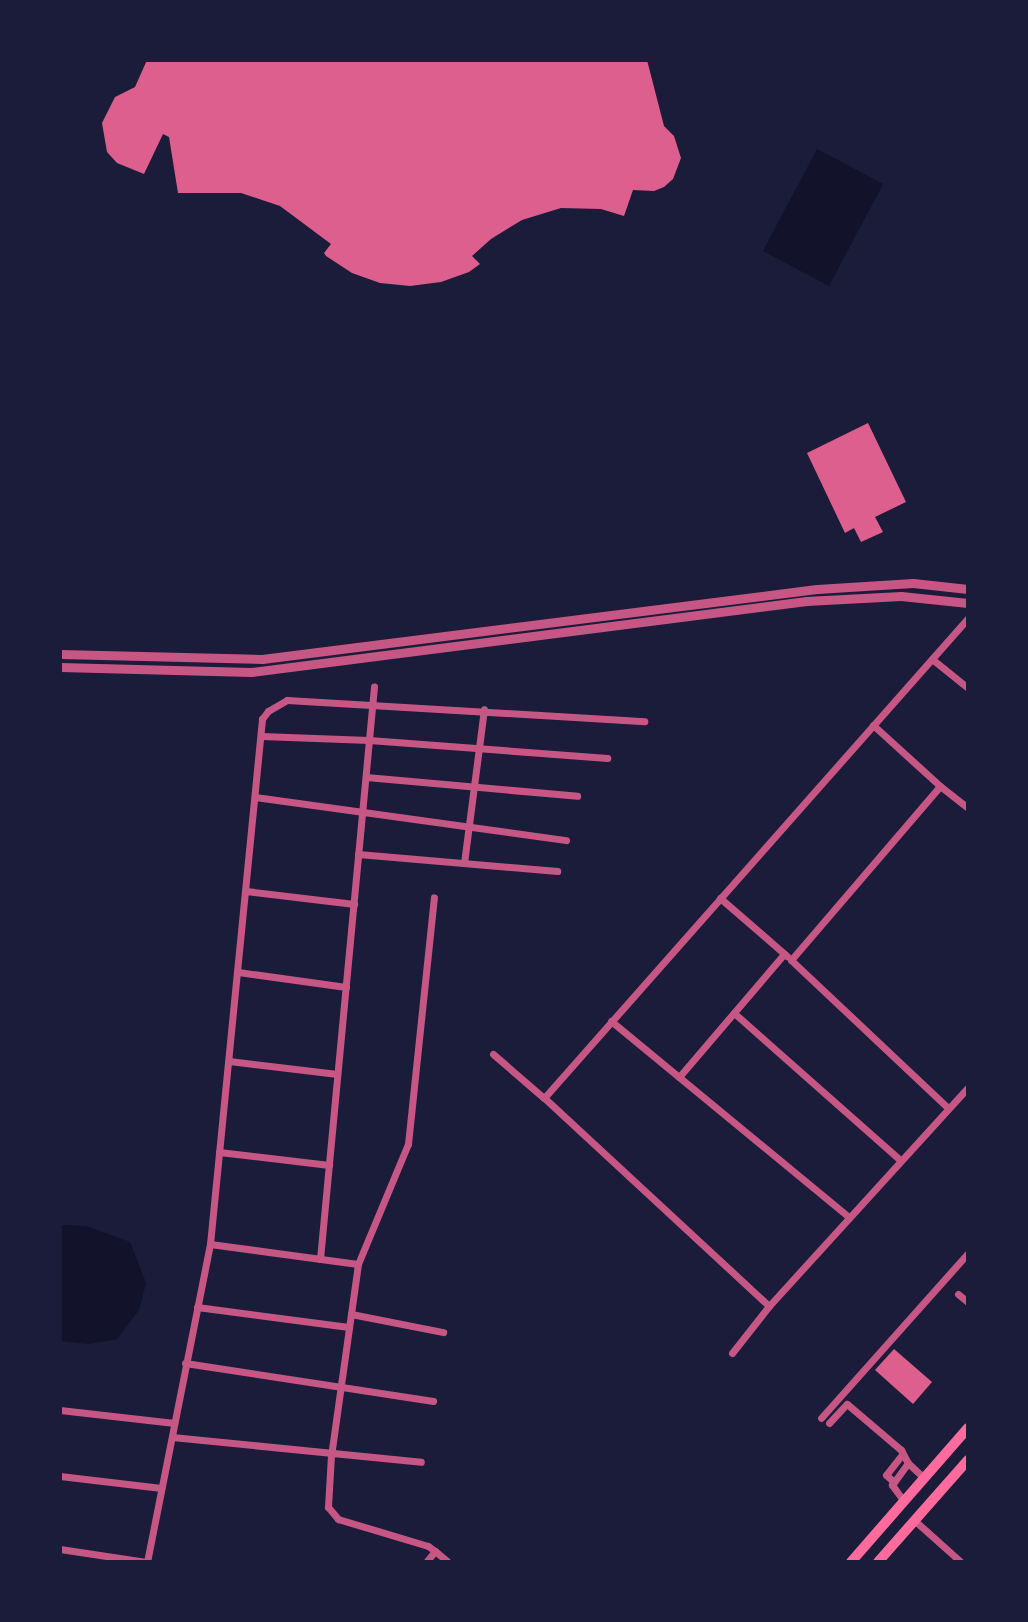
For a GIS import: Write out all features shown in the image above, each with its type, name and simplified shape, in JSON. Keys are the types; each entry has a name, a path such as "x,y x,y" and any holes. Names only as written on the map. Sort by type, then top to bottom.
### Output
{"main road":[{"path":"851,1562 968,1428"},
{"path":"878,1562 968,1460"}],"street":[{"path":"60,654 262,659 817,589 913,583 968,589"},
{"path":"60,667 251,672 806,601 901,596 968,603"},
{"path":"544,1098 968,618"},
{"path":"932,659 968,688"},
{"path":"320,1259 374,687"},
{"path":"60,1549 146,1562 210,1244 262,719 268,711 287,700 484,709 644,721"},
{"path":"464,863 484,709"},
{"path":"873,725 968,808"},
{"path":"261,736 369,740 607,758"},
{"path":"366,777 577,796"},
{"path":"791,960 940,786"},
{"path":"255,797 566,840"},
{"path":"358,854 557,871"},
{"path":"246,891 354,904"},
{"path":"434,897 408,1144 358,1264 331,1455 331,1513 338,1519 418,1542 448,1562"},
{"path":"720,898 791,960 947,1107"},
{"path":"679,1077 784,954"},
{"path":"238,972 346,987"},
{"path":"734,1013 900,1160"},
{"path":"611,1021 849,1217"},
{"path":"493,1054 769,1306"},
{"path":"229,1061 337,1074"},
{"path":"732,1353 769,1306 968,1087"},
{"path":"219,1152 329,1165"},
{"path":"210,1244 358,1264"},
{"path":"923,1477 905,1460 901,1450 847,1404 825,1420 968,1253"},
{"path":"958,1294 968,1302"},
{"path":"197,1307 349,1327"},
{"path":"351,1314 443,1332"},
{"path":"185,1363 433,1401"},
{"path":"60,1410 174,1423"},
{"path":"172,1437 421,1462"},
{"path":"903,1500 892,1489 893,1481 886,1475 905,1460"},
{"path":"60,1476 161,1488"},
{"path":"914,1520 961,1562"},
{"path":"426,1562 435,1551"}],"shaded area":[{"path":"817,149 883,184 829,286 763,251"},
{"path":"60,1225 86,1226 130,1242 146,1283 139,1310 117,1339 89,1344 60,1341"}],"building":[{"path":"147,60 647,60 664,126 674,136 681,158 673,179 664,187 654,191 633,190 624,216 601,209 561,208 522,220 491,239 472,256 480,264 469,272 441,282 410,286 380,283 352,273 326,256 324,253 331,244 280,206 241,193 178,193 169,137 163,134 144,174 117,163 107,152 102,123 115,97 135,87"},
{"path":"868,423 906,502 875,517 883,532 861,542 854,528 845,533 807,453"},
{"path":"894,1349 932,1382 913,1404 875,1370"}]}
